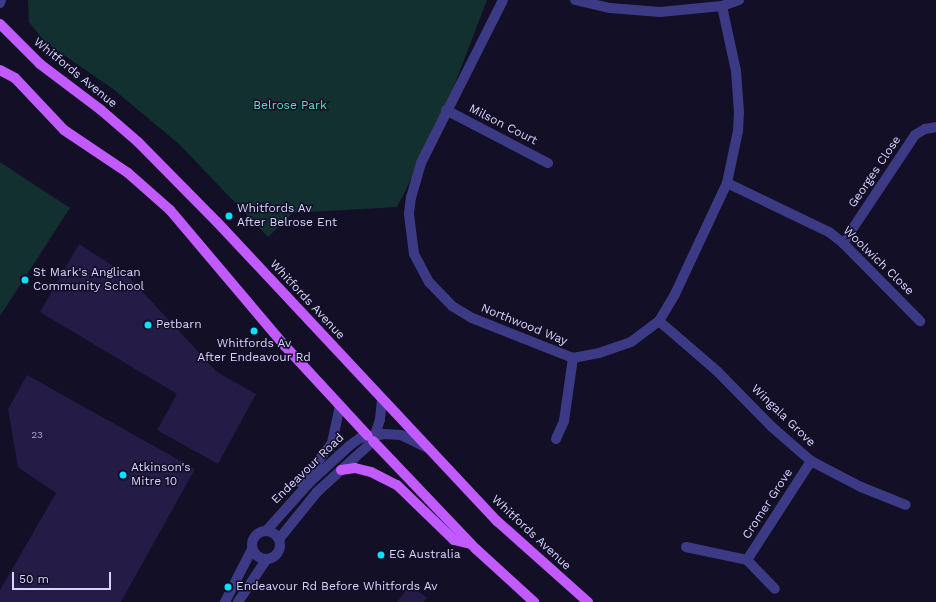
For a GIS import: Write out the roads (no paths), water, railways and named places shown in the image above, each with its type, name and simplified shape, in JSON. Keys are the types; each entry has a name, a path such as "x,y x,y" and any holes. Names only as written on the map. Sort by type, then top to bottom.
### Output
{"main road":[{"name":"Whitfords Avenue","path":"0,24 40,64 101,110 156,160 497,521 588,602"},
{"path":"0,70 19,82 64,130 128,173 170,210 285,346 340,406 471,544 534,602"},
{"path":"341,470 355,468 371,472 397,485 454,540 471,544"}],"street":[{"name":"Northwood Way","path":"503,0 446,110 421,163 411,198 410,214 414,254 421,270 437,293 472,318 573,358 617,348 645,333 659,321 675,294 727,182 738,131 739,112 736,71 722,6"},
{"path":"575,0 610,8 660,12 722,6 739,0"},
{"name":"Milson Court","path":"446,110 548,163"},
{"name":"Georges Close","path":"843,243 915,135 936,127"},
{"name":"Woolwich Close","path":"727,182 799,216 843,243 920,321"},
{"name":"Wingala Grove","path":"659,321 718,371 772,427 811,461 861,487 906,504"},
{"path":"556,439 564,421 573,358"},
{"path":"372,438 382,398"},
{"path":"279,516 278,508 321,460 332,443 340,406"},
{"name":"Endeavour Road","path":"266,531 349,446 372,438 401,435 432,451"},
{"name":"Endeavour Road","path":"279,539 317,492 372,438"},
{"name":"Cromer Grove","path":"747,560 811,461"},
{"path":"225,602 252,549 255,535 266,531 274,533 279,539 278,553 266,560 238,602"},
{"path":"686,547 747,560 775,589"},
{"path":"252,549 257,556 266,560"}],"place":[{"name":"Whitfords Av After Belrose Ent","path":"229,216"},
{"name":"St Mark's Anglican Community School","path":"25,280"},
{"name":"Petbarn","path":"148,325"},
{"name":"Whitfords Av After Endeavour Rd","path":"254,331"},
{"name":"Atkinson's Mitre 10","path":"123,475"},
{"name":"EG Australia","path":"381,555"},
{"name":"Endeavour Rd Before Whitfords Av","path":"228,587"}],"park label":[{"name":"Belrose Park","path":"290,106"}]}
